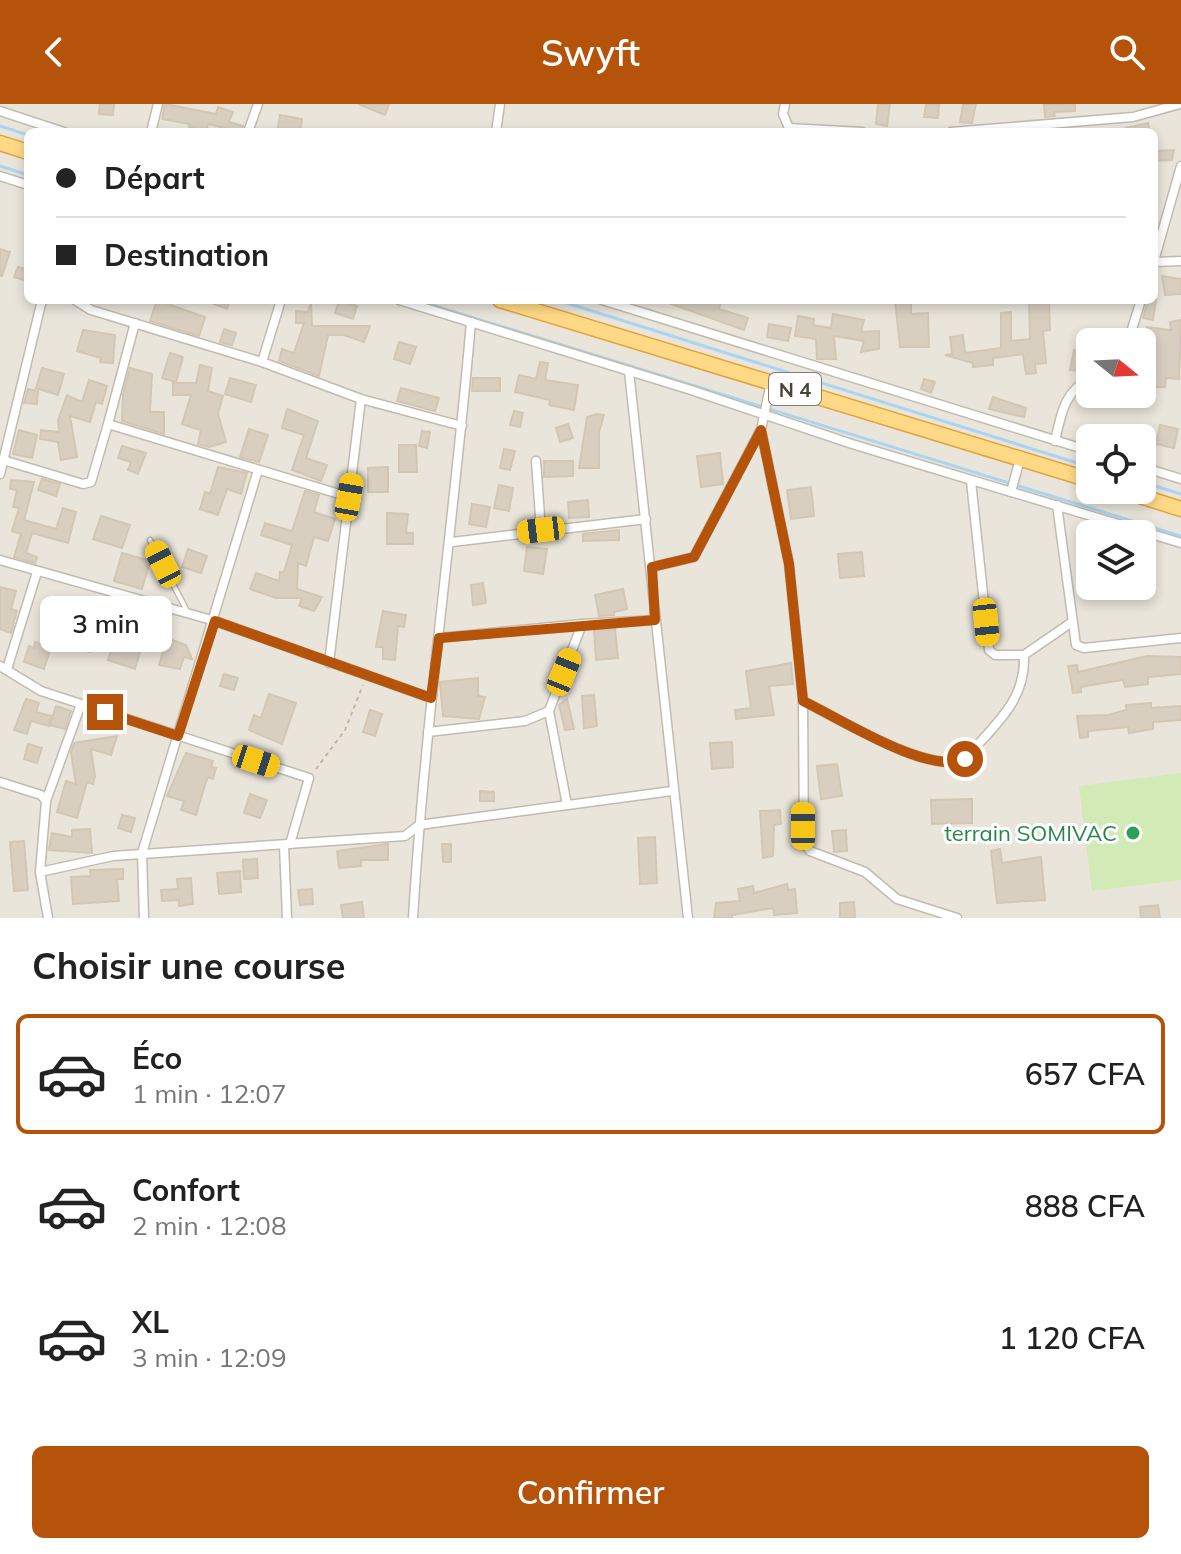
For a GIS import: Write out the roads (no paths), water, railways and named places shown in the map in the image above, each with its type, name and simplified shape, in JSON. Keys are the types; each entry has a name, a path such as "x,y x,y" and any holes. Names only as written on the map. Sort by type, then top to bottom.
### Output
{"highway":[{"path":"0,143 24,151"},
{"name":"N 4","path":"513,304 1076,476"},
{"path":"1156,501 1181,509"}],"street":[{"path":"152,128 158,104"},
{"path":"249,128 258,104"},
{"path":"497,128 500,104"},
{"path":"785,104 783,114 789,128"},
{"path":"1000,128 1133,117 1180,104"},
{"path":"0,111 52,128"},
{"path":"1158,247 1181,166"},
{"path":"0,176 24,184"},
{"path":"1158,261 1181,261"},
{"path":"0,474 41,304"},
{"path":"81,304 91,310 262,362 361,399 462,426"},
{"path":"262,362 280,304"},
{"path":"412,304 629,371 765,408 971,481 1181,543"},
{"path":"615,304 1076,447"},
{"path":"1132,328 1140,304"},
{"path":"413,918 431,698 452,542 471,322"},
{"path":"3,460 83,484 91,482 135,323"},
{"path":"629,371 688,918"},
{"path":"652,567 694,557 761,430 771,382"},
{"path":"1055,441 1068,397 1076,386"},
{"path":"329,663 335,589 349,516 361,399"},
{"path":"108,424 349,497"},
{"path":"761,430 789,564 803,701 804,843 810,851 865,872 897,899 957,918"},
{"path":"1011,492 1020,459"},
{"path":"536,461 541,530"},
{"path":"144,918 142,853 215,621 258,470"},
{"path":"1156,471 1181,479"},
{"path":"971,481 989,650 995,655 1024,655 1072,622"},
{"path":"1057,505 1075,642 1084,648 1181,638"},
{"path":"452,542 646,519"},
{"path":"0,560 215,621 431,698"},
{"path":"37,572 3,668 41,691 309,778 287,844 287,918"},
{"path":"439,638 655,620"},
{"path":"567,805 561,757 549,711 582,624"},
{"path":"803,701 920,758 957,763 965,759 1018,697 1024,677 1024,655"},
{"path":"46,801 81,704"},
{"path":"428,732 525,721 549,711"},
{"path":"0,782 41,795 46,801 48,808 40,872 48,918"},
{"path":"40,872 142,853 405,836 419,825 672,791"}],"lane":[{"path":"150,540 188,614"}],"waterway":[{"path":"0,126 24,134"},
{"path":"0,166 24,174"},
{"path":"429,304 1181,536"},
{"path":"570,304 1076,463"},
{"path":"1156,486 1181,494"}],"place":[{"name":"terrain SOMIVAC","path":"1133,833"}]}
